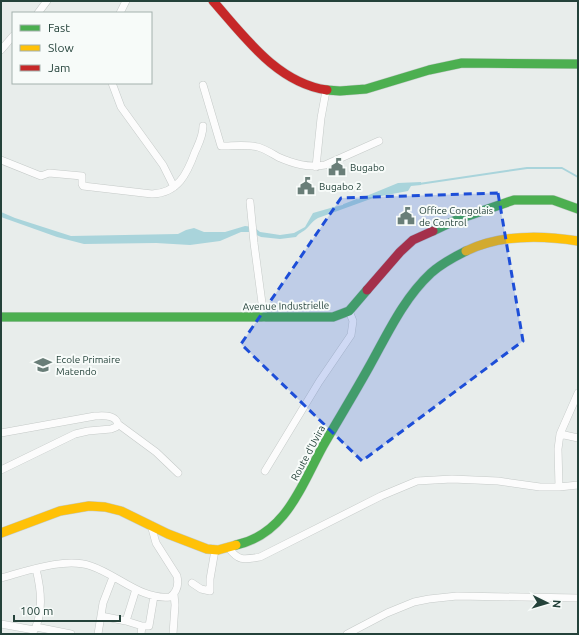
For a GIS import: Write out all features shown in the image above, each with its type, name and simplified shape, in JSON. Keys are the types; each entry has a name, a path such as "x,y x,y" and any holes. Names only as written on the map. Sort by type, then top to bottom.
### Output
{"main road":[{"path":"212,1 264,58 280,72 304,84 326,91 347,92 366,89 430,69 456,64 578,64"},
{"path":"349,311 400,252 413,240 456,220 514,200 553,200 578,209"},
{"name":"Route d'Uvira","path":"1,533 48,514 69,508 98,506 109,507 121,511 193,544 215,550 251,542 274,525 284,515 301,489 323,447 393,325 416,289 436,268 480,244 520,237 578,241"},
{"name":"Avenue Industrielle","path":"1,317 333,317 349,311"}],"street":[{"path":"39,12 47,1"},
{"path":"120,12 126,1"},
{"path":"1,50 12,37"},
{"path":"112,84 121,107 163,165 174,187"},
{"path":"203,85 221,146 256,146 293,163 316,167 331,163 379,142"},
{"path":"316,167 321,118 326,91"},
{"path":"1,160 41,176 49,173 82,176 83,186 162,194 174,187 185,175 191,164 203,133 204,126"},
{"path":"250,202 264,318"},
{"path":"265,471 319,382 351,335 353,321 349,311"},
{"path":"559,487 558,449 560,434 578,393"},
{"path":"1,433 95,416 108,416 117,421 118,424 156,452 178,473"},
{"path":"1,470 75,434 110,429 116,427 118,424"},
{"path":"560,434 578,438"},
{"path":"228,547 235,556 244,559 260,557 381,496 417,482 452,480 498,481 540,487 578,485"},
{"path":"151,525 156,544 177,576 178,582 174,594 175,605 173,634"},
{"path":"192,583 202,589 210,590 210,579 215,550"},
{"path":"1,578 52,565 80,564 91,566 136,589 154,596 170,598 174,594"},
{"path":"34,630 40,612 36,569"},
{"path":"98,634 103,603 113,577"},
{"path":"126,621 136,589"},
{"path":"101,616 142,626 148,626 154,596"},
{"path":"348,634 387,612 429,598 457,596 578,598"},
{"path":"1,624 34,630 72,634"},
{"path":"141,634 142,626"}],"highlighted area":[{"path":"498,193 523,341 362,461 241,344 341,198"}],"water":[{"path":"421,182 421,185 411,186 408,191 376,197 318,218 296,237 280,239 261,237 250,232 241,232 220,241 190,245 156,243 84,244 57,237 1,217 1,212 71,236 178,234 194,228 204,232 225,232 245,226 254,227 260,232 280,235 294,233 305,227 313,213 347,204 398,183"}],"waterway":[{"path":"419,184 527,168 562,168 578,177"},
{"path":"344,205 357,200"}],"traffic: fast":[{"path":"327,90 340,91 366,89 429,70 462,63 578,64"},
{"path":"433,231 456,220 514,200 553,200 578,209"},
{"path":"236,545 253,539 268,531 280,519 299,492 323,446 389,330 412,294 431,273 452,258 466,251"},
{"path":"1,317 333,317 349,311 367,290"}],"traffic: slow":[{"path":"466,251 493,241 521,237 578,241"},
{"path":"1,533 60,511 89,506 105,507 121,511 168,534 207,549 218,550 236,545"}],"traffic: jam":[{"path":"213,1 250,43 277,68 292,78 309,86 327,90"},
{"path":"367,290 400,252 413,240 433,231"}],"place":[{"name":"Bugabo","path":"337,167"},
{"name":"Bugabo 2","path":"306,186"},
{"name":"Office Congolais de Control","path":"406,216"},
{"name":"Ecole Primaire Matendo","path":"43,365"}]}
